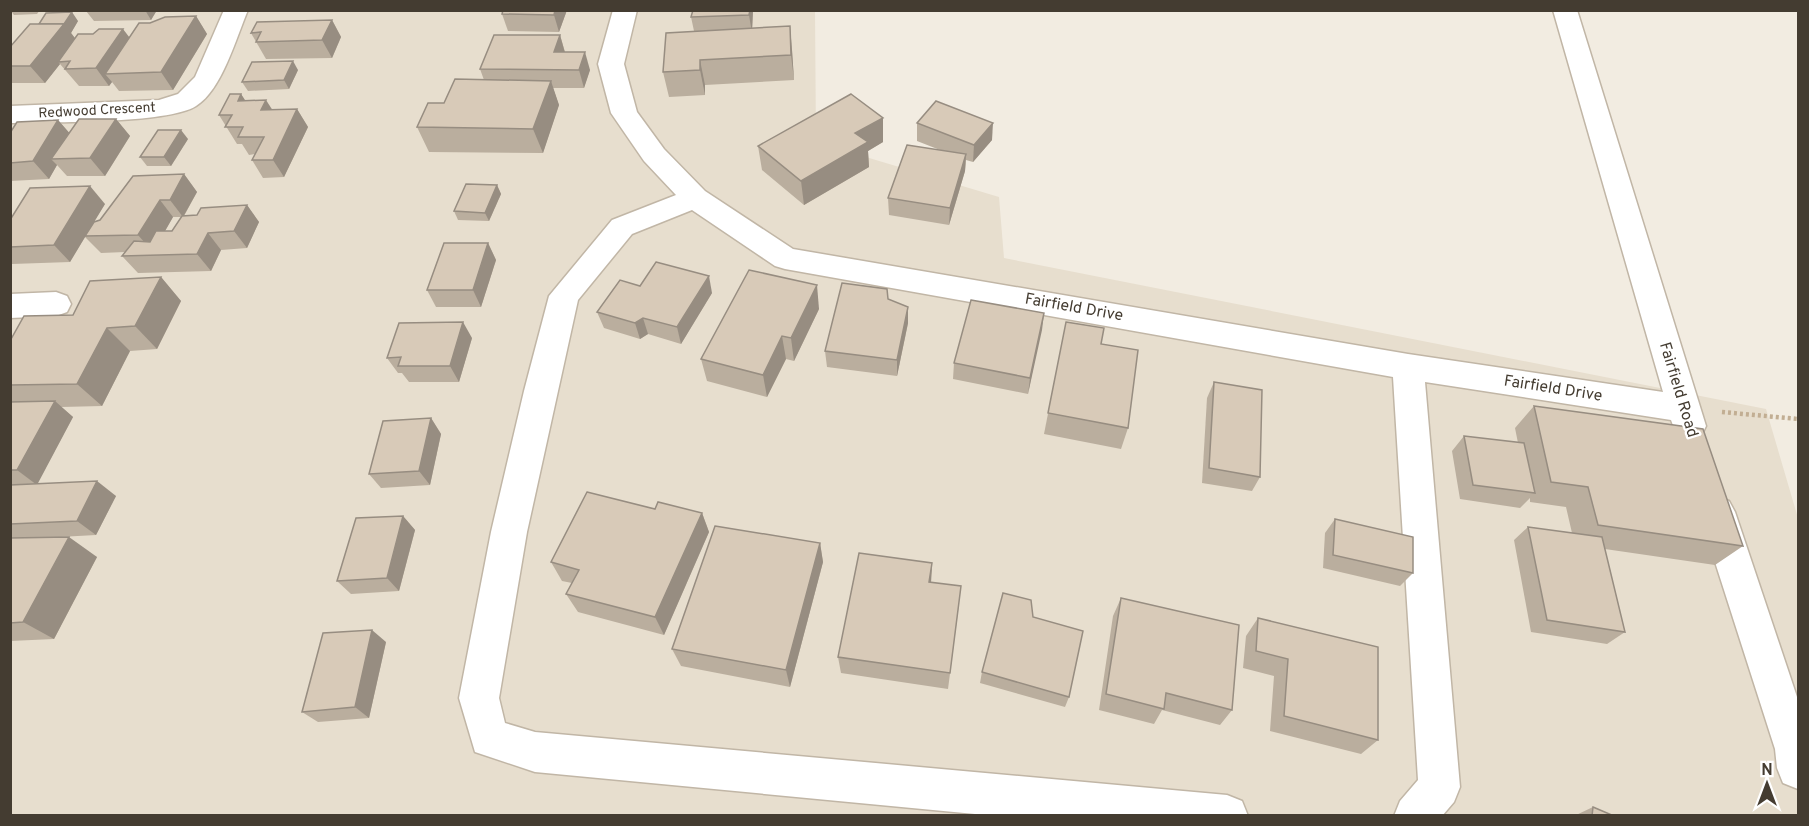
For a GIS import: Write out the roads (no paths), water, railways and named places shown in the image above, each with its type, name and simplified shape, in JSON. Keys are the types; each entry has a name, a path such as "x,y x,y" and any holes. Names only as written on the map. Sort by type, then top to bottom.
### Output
{"street":[{"name":"Redwood Crescent","path":"10,115 160,108 187,99 206,80 236,10"},
{"name":"Fairfield Drive","path":"625,10 611,64 624,113 654,155 695,198 785,258 1408,367 1684,409"},
{"name":"Fairfield Road","path":"1565,10 1698,454"},
{"path":"695,198 622,227 564,296 540,391 509,532 479,698 489,738 536,752 1227,816"},
{"path":"10,306 56,304"},
{"path":"1408,367 1439,788 1415,816"},
{"path":"1709,488 1791,737 1798,768"}]}
